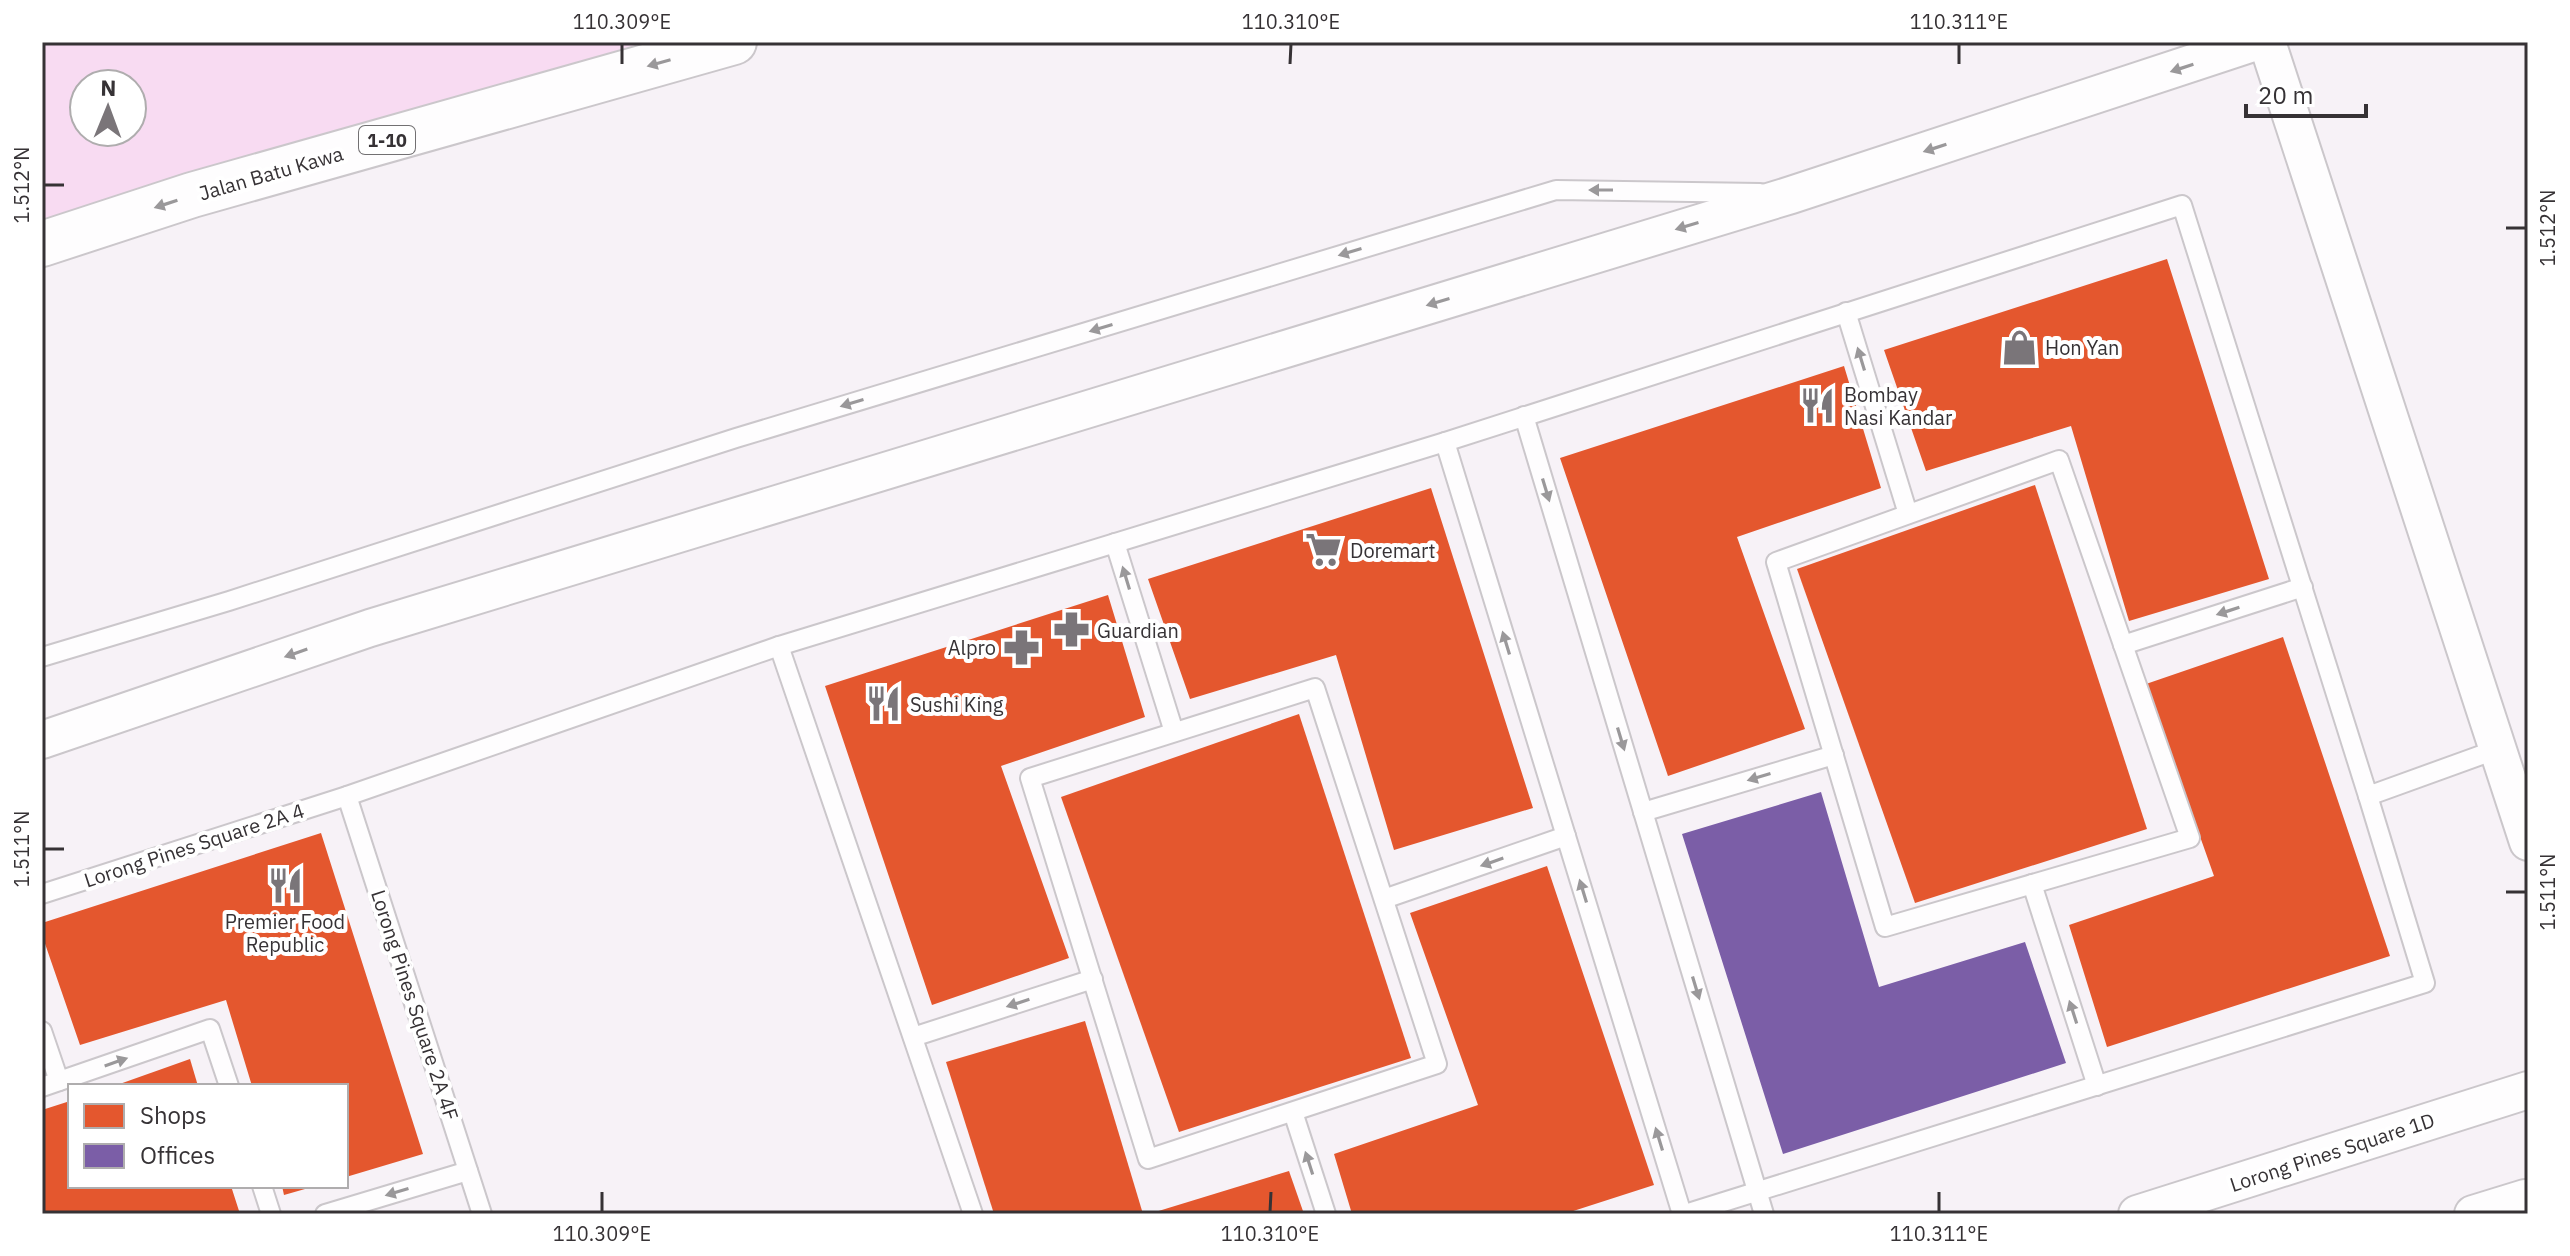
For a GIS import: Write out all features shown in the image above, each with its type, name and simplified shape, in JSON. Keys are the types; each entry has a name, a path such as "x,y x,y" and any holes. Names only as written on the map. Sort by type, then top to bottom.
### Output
{"highway":[{"name":"Jalan Batu Kawa","path":"42,244 192,195 734,42"}],"street":[{"path":"42,740 370,628 1791,195 2256,42"},
{"path":"2267,42 2528,842"},
{"name":"Lorong Pines Square 1D","path":"2137,1214 2186,1206 2528,1090"},
{"path":"2473,1214 2525,1198 2528,1208"}],"lane":[{"path":"42,657 229,601 736,438 1556,190 1791,195"},
{"name":"Lorong Pines Square 2A 4","path":"42,894 347,796 779,646 1445,442 2182,205 2303,587"},
{"path":"1846,312 1908,514"},
{"path":"1524,416 1764,1214"},
{"path":"1445,442 1684,1214 2425,983 2303,587 2123,645"},
{"path":"2059,460 2190,838 1885,927 1776,562 1908,514 2059,460"},
{"path":"1115,543 1174,732"},
{"path":"779,646 973,1214"},
{"path":"1315,688 1437,1064 1148,1159 1030,778 1174,732 1315,688"},
{"path":"2368,796 2498,749"},
{"path":"1643,812 1834,755"},
{"name":"Lorong Pines Square 2A 4F","path":"347,796 482,1214"},
{"path":"1384,899 1566,836"},
{"path":"2032,884 2097,1086"},
{"path":"913,1037 1093,979"},
{"path":"42,1031 50,1084 210,1029 228,1084"},
{"path":"1293,1112 1326,1214"},
{"path":"325,1214 468,1171"},
{"path":"263,1188 271,1214"}],"shaded area":[{"path":"42,42 644,42 42,229"}],"building: Shops":[{"path":"2167,259 2269,579 2129,621 2071,426 1926,471 1884,350"},
{"path":"1844,366 1881,488 1737,537 1805,729 1668,776 1560,458"},
{"path":"2035,485 2147,829 1915,903 1797,569"},
{"path":"1431,488 1533,808 1394,850 1336,655 1190,699 1148,579"},
{"path":"1108,595 1145,717 1001,766 1069,958 932,1005 825,686"},
{"path":"2283,637 2390,956 2107,1047 2069,925 2214,876 2146,684"},
{"path":"1299,714 1411,1058 1179,1132 1061,797"},
{"path":"321,833 423,1154 348,1176 348,1084 251,1084 226,1000 80,1045 42,935 42,923"},
{"path":"1547,866 1654,1185 1564,1214 1352,1214 1334,1154 1478,1105 1410,913"},
{"path":"1085,1021 1143,1214 994,1214 946,1062"},
{"path":"190,1059 197,1084 120,1084"},
{"path":"68,1102 68,1188 232,1188 240,1214 42,1214 42,1110"},
{"path":"1289,1171 1304,1214 1152,1214 1152,1213"},
{"path":"282,1188 308,1188 284,1195"}],"building: Offices":[{"path":"1821,792 1879,987 2025,942 2066,1063 1783,1154 1682,834"}],"place":[{"name":"Hon Yan","path":"2019,347"},
{"name":"Bombay Nasi Kandar","path":"1818,406"},
{"name":"Doremart","path":"1324,550"},
{"name":"Guardian","path":"1071,630"},
{"name":"Alpro","path":"1022,647"},
{"name":"Sushi King","path":"884,704"},
{"name":"Premier Food Republic","path":"285,886"}]}
